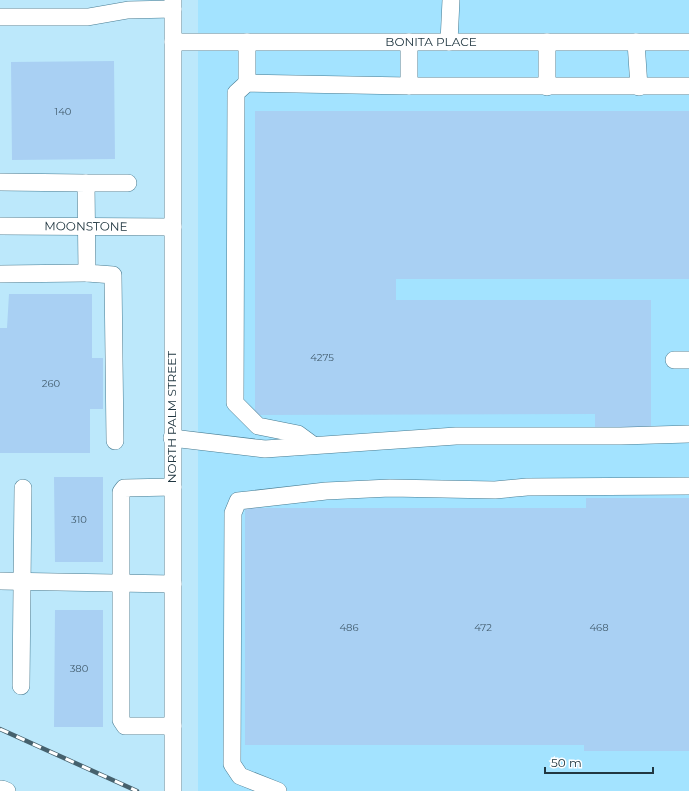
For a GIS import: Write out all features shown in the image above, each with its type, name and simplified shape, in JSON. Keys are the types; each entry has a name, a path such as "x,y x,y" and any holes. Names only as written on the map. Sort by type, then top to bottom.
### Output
{"street":[{"path":"449,42 451,0"},
{"path":"0,17 88,17 173,4"},
{"name":"NORTH PALM STREET","path":"173,4 173,791"},
{"name":"BONITA PLACE","path":"173,42 689,42"},
{"path":"247,42 247,83"},
{"path":"409,42 409,86"},
{"path":"547,42 547,87"},
{"path":"636,42 638,87"},
{"path":"314,446 298,434 258,426 235,402 236,93 247,83 547,87 689,86"},
{"path":"0,182 128,183"},
{"path":"86,182 86,273"},
{"name":"MOONSTONE","path":"0,226 173,227"},
{"path":"0,274 86,273 113,275 115,441"},
{"path":"172,438 265,449 456,436 621,436 689,434"},
{"path":"278,791 240,776 232,764 233,513 238,501 326,491 390,488 495,490 527,486 689,486"},
{"path":"173,487 124,488 120,492 121,720 125,726 173,726"},
{"path":"22,686 23,488"},
{"path":"0,581 173,584"},
{"path":"0,791 2,789 7,791"}],"shaded area":[{"path":"198,0 689,0 689,791 198,791"}],"building":[{"path":"114,61 115,159 12,160 11,62"},
{"path":"255,111 689,111 689,279 396,279 396,300 651,300 651,427 595,427 595,414 255,415"},
{"path":"9,294 92,294 92,358 103,358 103,409 90,409 90,453 0,453 0,328 7,328"},
{"path":"54,477 103,477 103,562 55,562"},
{"path":"586,498 689,498 689,751 584,751 584,745 245,745 245,508 586,508"},
{"path":"55,610 103,610 103,727 54,727"}],"railway":[{"path":"0,729 137,791"}]}
